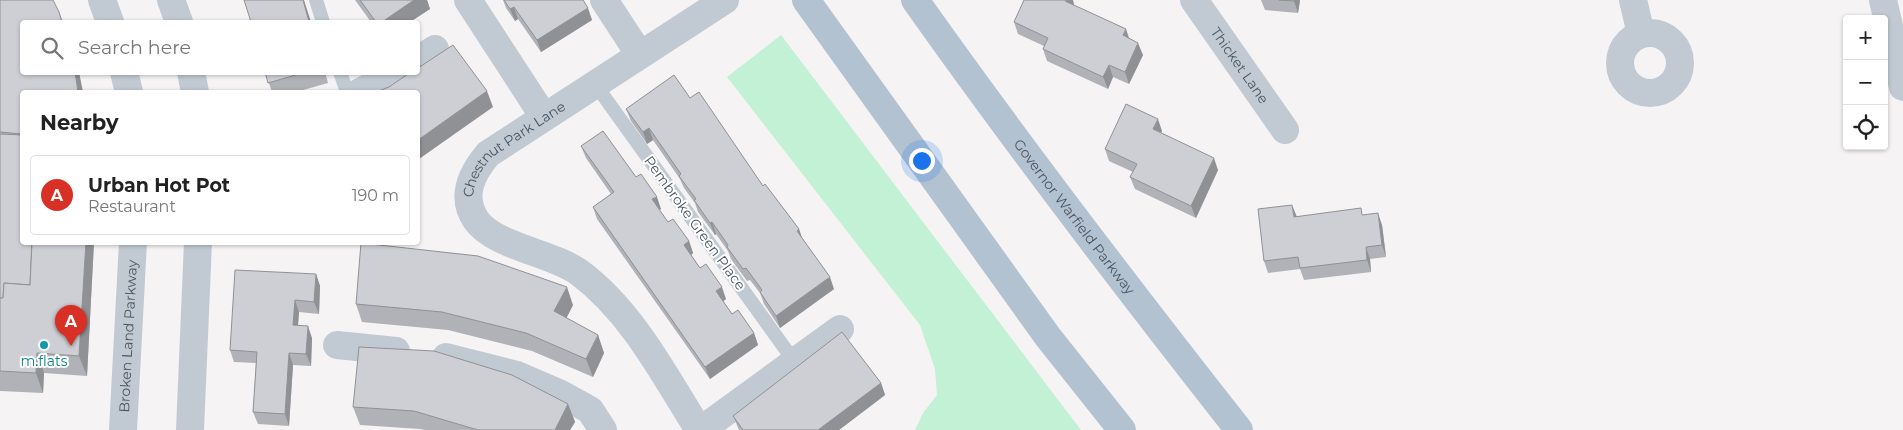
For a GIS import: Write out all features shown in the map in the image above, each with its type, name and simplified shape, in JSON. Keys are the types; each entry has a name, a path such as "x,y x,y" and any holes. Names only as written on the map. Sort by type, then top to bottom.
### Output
{"main road":[{"path":"806,0 1048,337 1122,430"},
{"name":"Governor Warfield Parkway","path":"916,0 974,83 1129,290 1239,430"}],"street":[{"path":"171,0 178,20"},
{"path":"468,0 544,117"},
{"path":"604,0 640,55"},
{"name":"Chestnut Park Lane","path":"700,430 629,321 607,297 580,274 558,260 484,230 475,217 470,204 469,190 474,172 488,154 725,0"},
{"name":"Thicket Lane","path":"1194,0 1285,130"},
{"path":"1633,0 1641,34"},
{"path":"1891,14 1903,87"},
{"path":"125,75 128,90"},
{"path":"192,75 195,90"},
{"path":"364,90 392,75"},
{"name":"Broken Land Parkway","path":"123,430 133,245"},
{"path":"190,430 198,245"},
{"path":"700,430 840,329"},
{"path":"337,345 428,354 517,375 559,393 590,410 603,430"}],"lane":[{"path":"316,0 322,20"},
{"path":"341,75 346,90"},
{"name":"Pembroke Green Place","path":"595,84 794,361"}],"green space":[{"path":"781,35 1081,430 915,430 923,413 937,395 935,369 920,325 727,77"}],"building":[{"path":"0,0 53,0 61,20 20,20 20,75 75,75 78,90 20,90 20,134 0,132"},
{"path":"244,0 303,0 308,20 250,20"},
{"path":"360,0 414,0 385,20 375,20"},
{"path":"504,0 583,0 588,8 537,40 514,7 510,9"},
{"path":"1024,0 1066,0 1126,29 1123,35 1138,43 1125,72 1109,65 1103,77 1043,49 1048,38 1014,22"},
{"path":"453,45 487,91 420,139 420,90 381,90 407,75 420,75 420,67"},
{"path":"266,75 296,75 268,83"},
{"path":"674,75 690,98 699,92 763,186 765,184 799,229 797,231 830,277 776,316 760,292 762,290 746,268 743,269 712,222 710,223 694,200 696,199 679,176 681,174 649,128 643,132 626,109"},
{"path":"1126,104 1158,119 1153,129 1214,158 1191,206 1130,177 1137,164 1105,149"},
{"path":"603,131 636,177 641,174 657,197 652,199 668,222 673,219 689,241 684,245 700,268 706,264 722,287 716,291 732,314 738,310 754,333 705,367 593,207 614,192 581,146"},
{"path":"0,134 20,135 20,245 32,245 30,285 4,283 3,298 0,298"},
{"path":"1292,205 1294,217 1361,208 1362,215 1378,213 1382,245 1366,247 1367,260 1300,268 1298,257 1264,261 1258,209"},
{"name":"m.flats","path":"32,245 86,245 79,356 37,353 36,373 0,371 0,298 3,298 4,283 30,285"},
{"path":"361,245 379,245 478,256 567,287 554,311 598,335 586,359 526,333 442,312 356,304"},
{"path":"235,270 316,274 314,302 295,300 293,325 308,326 306,354 289,353 285,414 253,412 257,352 230,350"},
{"path":"842,332 881,383 818,430 743,430 733,416"},
{"path":"359,347 434,351 512,375 568,404 555,430 478,430 414,411 353,407"}],"place":[{"name":"m.flats","path":"44,345"},
{"name":"Urban Hot Pot","path":"71,346"}]}
